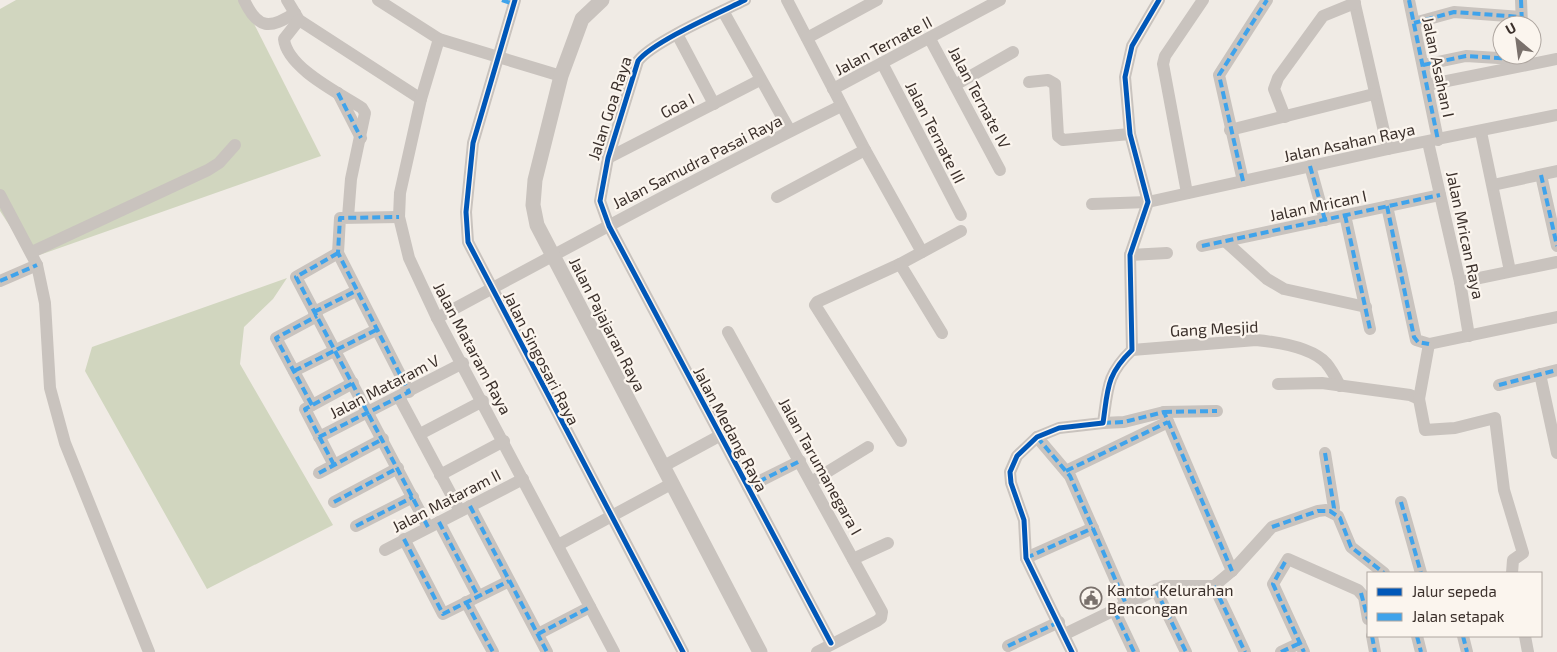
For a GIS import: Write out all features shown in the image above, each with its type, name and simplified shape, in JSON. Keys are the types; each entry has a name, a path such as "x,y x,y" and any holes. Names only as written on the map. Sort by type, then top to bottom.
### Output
{"street":[{"path":"244,0 263,24 268,26 297,17"},
{"path":"287,0 297,17 421,99"},
{"path":"378,0 438,39 561,76"},
{"name":"Jalan Pajajaran Raya","path":"602,0 582,19 561,76 533,194 534,213 537,225 760,652"},
{"name":"Jalan Goa Raya","path":"609,226 600,201 608,158 638,60 645,53 677,34 744,0"},
{"path":"787,0 841,106 922,252"},
{"path":"807,38 877,0"},
{"name":"Jalan Ternate II","path":"833,89 1000,0"},
{"path":"1102,423 1110,377 1118,363 1132,350 1130,256 1148,202 1130,134 1125,77 1132,46 1158,0"},
{"path":"1187,193 1162,64 1164,56 1203,0"},
{"path":"1243,181 1230,130 1220,72 1267,0"},
{"name":"Jalan Asahan I","path":"1409,0 1427,86 1433,141"},
{"path":"1521,0 1521,15"},
{"name":"Jalan Singosari Raya","path":"510,1 498,58 473,143 466,212 468,242 683,652"},
{"path":"1285,117 1274,89 1278,78 1323,16 1355,2 1388,150"},
{"path":"723,11 790,131"},
{"path":"1414,23 1454,12 1492,17"},
{"path":"297,17 284,39 286,49 300,67 338,92 361,138 351,179 348,216"},
{"path":"677,34 714,104"},
{"name":"Jalan Mataram Raya","path":"438,39 421,99 400,193 399,217 411,266 614,652"},
{"name":"Jalan Ternate IV","path":"930,39 1000,170"},
{"path":"955,85 1013,52"},
{"path":"1423,65 1455,57 1492,58"},
{"path":"1480,57 1482,75"},
{"path":"1542,60 1557,59"},
{"name":"Jalan Ternate III","path":"882,63 961,215"},
{"path":"1427,86 1482,75 1513,65"},
{"name":"Goa I","path":"608,158 760,80"},
{"path":"1029,82 1048,80 1055,84 1058,136 1063,140 1130,134"},
{"path":"1230,130 1374,94"},
{"name":"Jalan Samudra Pasai Raya","path":"437,318 790,131 841,106"},
{"name":"Jalan Asahan Raya","path":"1092,204 1148,202 1310,166 1557,115"},
{"path":"1482,132 1510,271"},
{"name":"Jalan Mrican Raya","path":"1433,141 1440,195 1460,282 1469,336"},
{"path":"32,252 208,170 219,163 235,146"},
{"path":"777,197 865,150"},
{"path":"1310,166 1325,220"},
{"path":"1493,185 1557,171"},
{"path":"1540,174 1557,246"},
{"path":"0,195 32,252 37,265 45,303 48,372 54,409 83,492 149,652"},
{"name":"Jalan Mrican I","path":"1202,246 1440,195"},
{"path":"1387,206 1414,337 1418,342 1429,344 1557,317"},
{"path":"1345,215 1370,329"},
{"path":"399,217 348,216 340,218 338,253 376,330 420,434 440,475 465,509 509,581 547,652"},
{"name":"Jalan Medang Raya","path":"609,226 831,643"},
{"path":"901,441 814,305 900,264 961,231"},
{"path":"1225,241 1268,278 1284,289 1366,307"},
{"path":"338,253 296,277 413,497 434,524 478,596"},
{"path":"1130,256 1167,253"},
{"path":"1460,282 1557,262"},
{"path":"900,264 942,333"},
{"path":"0,281 37,265"},
{"path":"312,405 276,338 356,291"},
{"path":"294,371 376,330"},
{"name":"Jalan Tarumanegara I","path":"728,332 881,610 882,616 831,643"},
{"name":"Gang Mesjid","path":"1132,350 1256,340 1268,342 1316,356 1326,363 1340,386"},
{"path":"1429,344 1419,399 1425,430 1455,428 1495,418 1504,490 1523,553 1513,560 1512,572"},
{"name":"Jalan Mataram V","path":"319,437 463,363"},
{"path":"1499,385 1557,370"},
{"path":"1540,374 1553,414 1557,453"},
{"path":"334,465 306,409 353,383"},
{"path":"1278,384 1322,383 1410,395 1419,399"},
{"path":"420,434 483,401"},
{"path":"1072,652 1026,558 1024,520 1011,483 1010,472 1017,456 1037,438 1059,428 1217,411"},
{"path":"1066,471 1166,417"},
{"path":"1166,417 1232,571"},
{"path":"662,467 720,435"},
{"path":"1037,438 1066,471 1126,604"},
{"path":"319,473 383,439"},
{"path":"440,475 504,441"},
{"path":"811,482 868,447"},
{"path":"1325,453 1334,508 1333,513"},
{"path":"748,487 800,461"},
{"path":"334,502 398,468"},
{"name":"Jalan Mataram II","path":"385,550 523,479"},
{"path":"558,546 671,484"},
{"path":"356,526 413,497"},
{"path":"1401,502 1421,572"},
{"path":"1064,634 1167,585 1214,586 1232,571 1275,525 1318,511 1326,510 1340,518 1351,547 1383,572"},
{"path":"1026,558 1093,528"},
{"path":"404,539 443,614 509,581"},
{"path":"853,559 888,542"},
{"path":"1281,652 1302,647 1273,584 1286,562 1291,559 1361,593 1367,615"},
{"path":"1214,586 1245,652"},
{"path":"1156,590 1186,652"},
{"path":"466,602 493,652"},
{"path":"538,634 590,607"},
{"path":"1115,612 1134,652"},
{"path":"1008,646 1058,622"},
{"path":"1372,637 1375,652"},
{"path":"1417,651 1418,637"},
{"path":"1463,637 1467,652"},
{"path":"1525,637 1528,652"},
{"path":"817,652 831,643"}],"green space":[{"path":"16,0 242,0 321,156 31,258 0,211 0,9"},
{"path":"287,278 273,299 244,327 240,364 333,525 207,589 85,371 92,347"}],"marked path":[{"path":"502,0 513,4"},
{"path":"1243,181 1219,75 1267,0"},
{"path":"1409,0 1438,140"},
{"path":"1521,0 1522,15"},
{"path":"1414,23 1454,12 1494,15"},
{"path":"1423,65 1466,56 1492,58"},
{"path":"338,93 361,138"},
{"path":"1310,166 1325,220"},
{"path":"1541,175 1557,246"},
{"path":"1202,246 1440,195"},
{"path":"1387,206 1414,337 1418,342 1429,344"},
{"path":"1345,215 1370,329"},
{"path":"319,437 409,392 338,253 340,218 399,217"},
{"path":"338,253 296,277 428,527"},
{"path":"0,281 37,265"},
{"path":"314,312 356,291"},
{"path":"312,405 276,338 317,316"},
{"path":"294,371 376,330"},
{"path":"1499,385 1557,370"},
{"path":"334,465 305,409 353,383"},
{"path":"1164,412 1217,411"},
{"path":"1103,423 1124,422 1164,412 1232,571"},
{"path":"1066,471 1168,422"},
{"path":"1037,437 1070,476 1126,604"},
{"path":"319,473 383,439"},
{"path":"1325,453 1334,508 1333,513"},
{"path":"748,487 800,461"},
{"path":"334,502 398,468"},
{"path":"356,526 413,497"},
{"path":"1401,502 1421,572"},
{"path":"470,506 547,652"},
{"path":"1272,527 1318,511 1330,511 1340,518 1351,547 1383,572"},
{"path":"439,522 478,596"},
{"path":"1026,558 1093,528"},
{"path":"404,539 443,614 509,581"},
{"path":"1285,562 1273,584 1304,652"},
{"path":"1214,586 1245,652"},
{"path":"1156,590 1186,652"},
{"path":"1361,593 1367,615"},
{"path":"466,602 493,652"},
{"path":"538,634 590,607"},
{"path":"1115,612 1134,652"},
{"path":"1008,646 1059,622"},
{"path":"1372,637 1375,652"},
{"path":"1417,637 1421,652"},
{"path":"1463,637 1467,652"},
{"path":"1281,652 1300,643"}],"cycle path":[{"path":"515,0 473,143 466,212 468,242 683,652"},
{"path":"745,0 657,45 638,61 608,158 600,201 609,226 831,643"},
{"path":"1072,652 1026,558 1024,520 1011,483 1010,472 1017,456 1037,437 1059,428 1103,423 1113,375 1123,359 1132,350 1130,255 1148,202 1130,134 1125,77 1132,46 1159,0"}],"place":[{"name":"Kantor Kelurahan Bencongan","path":"1091,598"}]}
